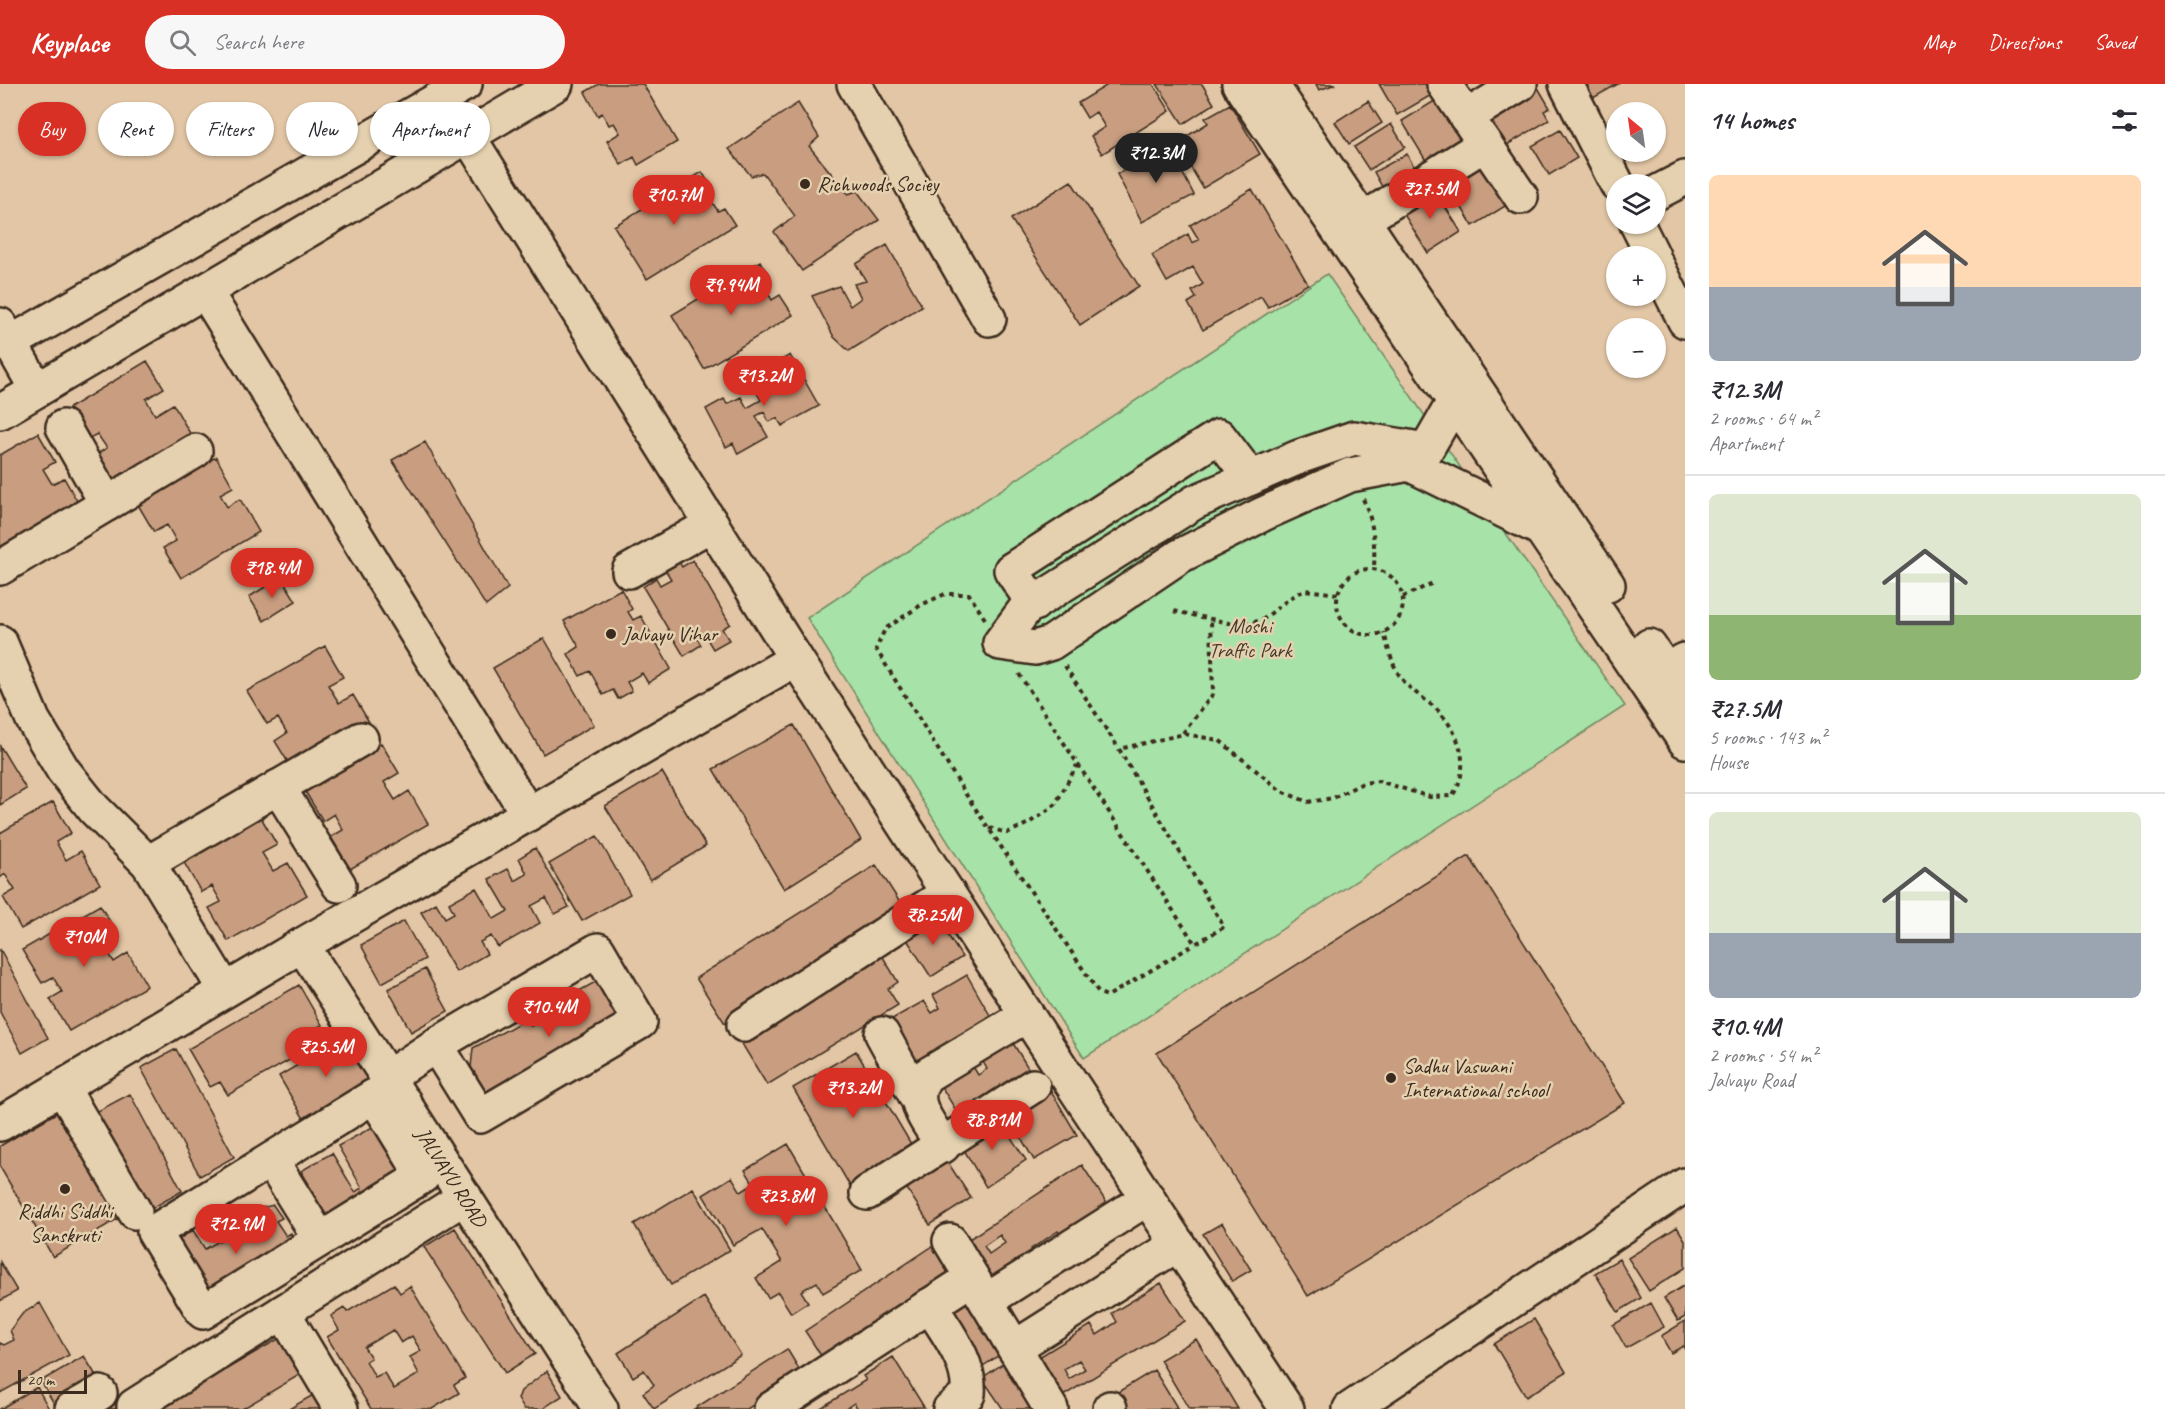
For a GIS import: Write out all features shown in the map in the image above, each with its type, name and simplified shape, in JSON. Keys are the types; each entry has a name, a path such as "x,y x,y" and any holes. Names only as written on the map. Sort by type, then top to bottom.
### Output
{"street":[{"path":"37,390 5,334 465,84"},
{"path":"490,123 556,84"},
{"path":"854,84 989,320"},
{"path":"1239,84 1543,530 1665,670 1685,741"},
{"path":"1271,84 1685,698"},
{"path":"1444,84 1521,197"},
{"path":"1466,117 1520,84"},
{"path":"1566,84 1612,174"},
{"path":"1364,219 1485,144"},
{"path":"0,412 434,156"},
{"path":"481,156 796,658 1027,1015 1287,1409"},
{"path":"1666,188 1685,178"},
{"path":"1666,283 1685,321"},
{"path":"205,291 528,814"},
{"path":"1455,400 1426,450 1354,438 1195,502 1026,608 1000,643 1035,648 1051,644 1180,556 1263,514 1350,475 1409,464 1543,530"},
{"path":"63,427 107,504"},
{"path":"1034,604 1011,570 1220,436 1251,478"},
{"path":"0,568 195,451"},
{"path":"629,571 712,524"},
{"path":"0,642 33,720 63,770 94,809 148,862 225,990"},
{"path":"2,1117 62,1087 796,658"},
{"path":"148,862 361,739"},
{"path":"278,787 339,885"},
{"path":"744,1025 948,893"},
{"name":"JALVAYU ROAD","path":"302,945 392,1098 465,1197 601,1409"},
{"path":"392,1098 436,1045 598,950 640,1022 480,1116 436,1045"},
{"path":"917,1098 919,1086 927,1075 1027,1015"},
{"path":"882,1034 943,1146"},
{"path":"867,1193 1033,1086"},
{"path":"62,1087 135,1212"},
{"path":"374,1096 392,1098 423,1176 203,1312 154,1232 374,1096"},
{"path":"271,1160 320,1239"},
{"path":"1350,1409 1683,1192"},
{"path":"134,1406 465,1197"},
{"path":"771,1409 930,1305 979,1290 1148,1198"},
{"path":"950,1241 1051,1409"},
{"path":"1014,1348 1178,1244"},
{"path":"930,1305 990,1409"},
{"path":"283,1312 341,1409"},
{"path":"950,1409 968,1394 969,1375"},
{"path":"72,1409 100,1393"}],"path":[{"path":"1350,475 1367,508 1375,546 1374,569"},
{"path":"1374,569 1393,578 1403,597 1399,617 1384,632 1363,634 1344,623 1338,613 1338,594 1344,581 1353,574 1374,569"},
{"path":"1403,597 1435,582"},
{"path":"1174,611 1234,624 1261,621 1290,598 1305,590 1338,594"},
{"path":"1051,644 1119,749 1224,927 1108,996 1099,993 988,828 876,649 885,629 921,605 945,594 969,594 1077,765 1195,944"},
{"path":"1183,734 1214,694 1211,619"},
{"path":"1119,749 1183,734 1219,740 1281,791 1308,802 1333,798 1363,783 1379,782 1430,797 1452,796 1461,784 1463,762 1460,745 1450,724 1399,676 1384,632"},
{"path":"988,828 1007,832 1029,823 1055,805 1077,765"}],"green space":[{"name":"Moshi Traffic Park","path":"1327,274 1625,706 1084,1058 807,618"}],"building":[{"path":"599,84 643,84 677,142 638,165 634,157 621,165 607,141 620,133 614,123 609,125 602,113 598,116 585,92"},
{"path":"1109,84 1153,84 1170,111 1102,154 1091,136 1105,127 1096,112 1087,118 1078,103"},
{"path":"1157,84 1202,84 1214,104 1183,124"},
{"path":"1316,84 1336,84 1319,90"},
{"path":"1379,84 1436,84 1440,90 1397,115"},
{"path":"1585,84 1618,84 1593,98"},
{"path":"1537,86 1550,108 1544,111 1549,120 1507,145 1502,136 1496,140 1483,117"},
{"path":"1441,97 1471,146 1431,169 1402,121"},
{"path":"1368,101 1382,123 1349,144 1335,122"},
{"name":"Richwoods Sociey","path":"798,103 819,137 809,146 848,194 857,191 879,220 802,271 774,232 795,216 763,173 751,176 729,149"},
{"path":"1230,104 1260,154 1203,188 1176,143 1208,123 1205,118"},
{"path":"1391,124 1405,147 1369,170 1354,147"},
{"path":"1560,130 1577,158 1549,175 1532,146"},
{"path":"1169,147 1194,195 1142,222 1117,174"},
{"path":"1407,154 1419,175 1386,194 1374,172"},
{"path":"1481,156 1510,203 1473,226 1444,179"},
{"path":"702,172 714,191 707,195 718,211 724,208 735,225 647,279 614,226"},
{"path":"1071,181 1139,286 1080,325 1011,219"},
{"path":"1433,187 1461,232 1428,253 1400,208"},
{"path":"1252,189 1308,284 1268,307 1261,296 1203,330 1188,303 1196,298 1192,291 1203,284 1193,267 1167,282 1152,255 1188,234 1192,243 1199,240 1190,225"},
{"path":"887,245 922,306 849,351 834,337 812,296 839,286 850,306 861,298 854,284 866,281 856,264"},
{"path":"760,261 771,280 763,285 772,300 780,295 793,315 704,369 672,315"},
{"path":"790,355 819,406 782,426 777,418 769,422 764,412 756,416 768,437 738,454 733,443 726,447 706,409 724,399 727,404 741,397 747,408 761,400 755,389 763,384 761,380 777,371 773,365"},
{"path":"147,361 164,388 146,399 155,415 173,404 191,435 113,482 97,454 107,448 97,434 88,439 69,408"},
{"path":"38,433 55,462 43,469 52,484 64,478 81,508 0,549 0,455"},
{"path":"425,442 508,588 486,606 392,460"},
{"path":"216,457 233,487 220,494 227,507 240,499 259,532 181,578 163,548 176,541 167,525 154,532 137,503"},
{"path":"677,558 682,567 693,560 730,624 722,629 729,640 713,649 704,634 697,638 701,645 684,656 643,587 656,578 660,585 671,579 663,566"},
{"path":"281,577 296,601 264,621 249,597"},
{"name":"Jalvayu Vihar","path":"621,589 632,609 628,612 633,620 641,616 671,669 648,683 642,673 627,682 632,691 618,699 613,690 603,695 590,671 580,676 568,654 579,647 564,621"},
{"path":"544,638 594,725 543,754 493,668"},
{"path":"325,646 343,677 328,685 339,703 353,695 372,727 294,772 275,741 287,733 278,718 267,724 247,691"},
{"path":"794,725 861,840 784,889 713,769"},
{"path":"381,743 399,773 384,782 395,800 409,791 428,824 350,869 331,837 343,830 334,814 323,821 303,788"},
{"path":"0,746 26,789 0,805"},
{"path":"662,772 706,846 650,880 605,806"},
{"path":"53,802 71,833 56,842 66,860 81,851 100,884 21,929 3,897 15,890 5,874 0,878 0,833"},
{"path":"259,814 277,845 262,853 273,871 288,863 307,895 228,941 209,908 221,902 212,886 201,892 182,859"},
{"path":"597,836 630,894 582,921 549,864"},
{"path":"535,848 569,907 555,914 546,898 531,906 540,923 498,947 491,936 480,942 487,954 456,972 421,912 436,903 445,918 454,913 449,903 476,888 494,919 508,911 489,879 508,869 515,881 527,874 519,858"},
{"name":"Sadhu Vaswani International school","path":"1469,856 1625,1103 1308,1296 1157,1053"},
{"path":"876,865 906,912 726,1025 696,978"},
{"path":"100,905 118,935 103,944 114,962 128,953 147,986 69,1031 50,999 62,992 53,977 42,983 22,950"},
{"path":"935,915 962,957 931,977 904,935"},
{"path":"404,921 425,959 382,983 361,945"},
{"path":"0,949 48,1038 22,1053 0,1012"},
{"path":"880,952 898,982 888,989 898,1005 767,1085 739,1039"},
{"path":"425,969 448,1011 411,1032 388,989"},
{"path":"608,975 633,1019 491,1100 471,1067 473,1048 525,1020 531,1026 549,1016 545,1009 557,1002 561,1009 573,1002 570,996"},
{"path":"967,975 991,1017 917,1061 892,1019 924,1001 932,1013 940,1008 933,995"},
{"path":"299,985 322,1025 310,1031 318,1044 228,1095 220,1082 210,1087 188,1049"},
{"path":"347,1036 373,1079 304,1119 279,1076"},
{"path":"1011,1040 1033,1076 962,1120 939,1083 971,1063 978,1075 987,1069 981,1058"},
{"path":"176,1049 234,1157 200,1176 141,1068"},
{"path":"856,1051 914,1149 850,1186 793,1088"},
{"path":"1050,1089 1077,1135 1034,1160 1007,1114"},
{"path":"130,1094 182,1191 149,1210 96,1112"},
{"name":"Riddhi Siddhi Sanskruti","path":"68,1106 131,1211 53,1257 0,1167 0,1146"},
{"path":"996,1115 1026,1160 986,1187 958,1140"},
{"path":"378,1124 408,1177 323,1226 301,1189 309,1184 301,1171 332,1153 355,1192 362,1188 338,1146"},
{"path":"788,1144 862,1270 823,1293 817,1282 801,1291 808,1302 791,1313 778,1292 768,1298 756,1278 782,1262 762,1229 733,1245 703,1195 732,1177 741,1192 754,1184 745,1170"},
{"path":"945,1158 971,1198 930,1225 904,1184"},
{"path":"1082,1165 1110,1208 1063,1239 1058,1231 1031,1249 1036,1256 994,1284 966,1241","holes":["1000,1235 1005,1243 989,1254 984,1246"]},
{"path":"693,1188 730,1250 671,1285 634,1224"},
{"path":"273,1205 282,1218 276,1221 286,1236 291,1233 301,1249 208,1307 170,1245 193,1230 205,1249 251,1223 245,1212"},
{"path":"1222,1223 1251,1270 1232,1281 1203,1234"},
{"path":"1677,1227 1685,1240 1685,1268 1649,1291 1628,1258"},
{"path":"455,1228 535,1354 505,1373 424,1247"},
{"path":"942,1240 959,1266 822,1357 805,1331"},
{"path":"1619,1259 1641,1298 1618,1312 1595,1273"},
{"path":"0,1262 17,1291 0,1301"},
{"path":"1161,1283 1185,1321 1063,1396 1039,1357 1091,1325 1097,1335 1117,1322 1112,1313","holes":["1079,1360 1085,1369 1069,1379 1064,1369"]},
{"path":"394,1284 400,1293 410,1286 465,1378 454,1385 459,1393 432,1409 371,1409 327,1337 339,1330 331,1316 344,1308 347,1312","holes":["393,1330 401,1343 412,1336 421,1351 410,1357 419,1374 394,1389 384,1373 375,1377 366,1361 371,1358 364,1347"]},
{"path":"1685,1285 1685,1317 1678,1321 1664,1298"},
{"path":"971,1294 1007,1350 980,1368 943,1313"},
{"path":"704,1297 741,1355 654,1409 643,1393 654,1385 644,1370 633,1377 618,1353"},
{"path":"40,1303 69,1355 0,1393 0,1343 4,1345 14,1340 10,1330 23,1313"},
{"path":"1651,1303 1664,1327 1626,1348 1613,1325"},
{"path":"1534,1319 1566,1372 1526,1397 1494,1344"},
{"path":"1685,1321 1685,1350 1683,1346 1671,1353 1661,1336"},
{"path":"280,1338 301,1374 242,1409 158,1409"},
{"path":"1196,1339 1238,1409 1189,1409 1160,1360"},
{"path":"787,1349 802,1374 747,1409 694,1409"},
{"path":"84,1356 100,1382 56,1407 41,1381"},
{"path":"1014,1356 1050,1409 1003,1409 982,1378"},
{"path":"893,1357 924,1407 858,1409 854,1403 845,1409 819,1409 866,1380 863,1376"},
{"path":"1154,1370 1178,1409 1128,1409 1118,1392"},
{"path":"547,1371 562,1396 545,1407 546,1409 524,1409 518,1399 521,1391"},
{"path":"37,1387 49,1409 0,1409"},
{"path":"313,1395 322,1409 289,1409"},
{"path":"115,1397 121,1409 94,1409"}],"place":[{"name":"Richwoods Sociey","path":"805,184"},
{"name":"Jalvayu Vihar","path":"611,634"},
{"name":"Sadhu Vaswani International school","path":"1391,1078"},
{"name":"Riddhi Siddhi Sanskruti","path":"65,1189"}]}
